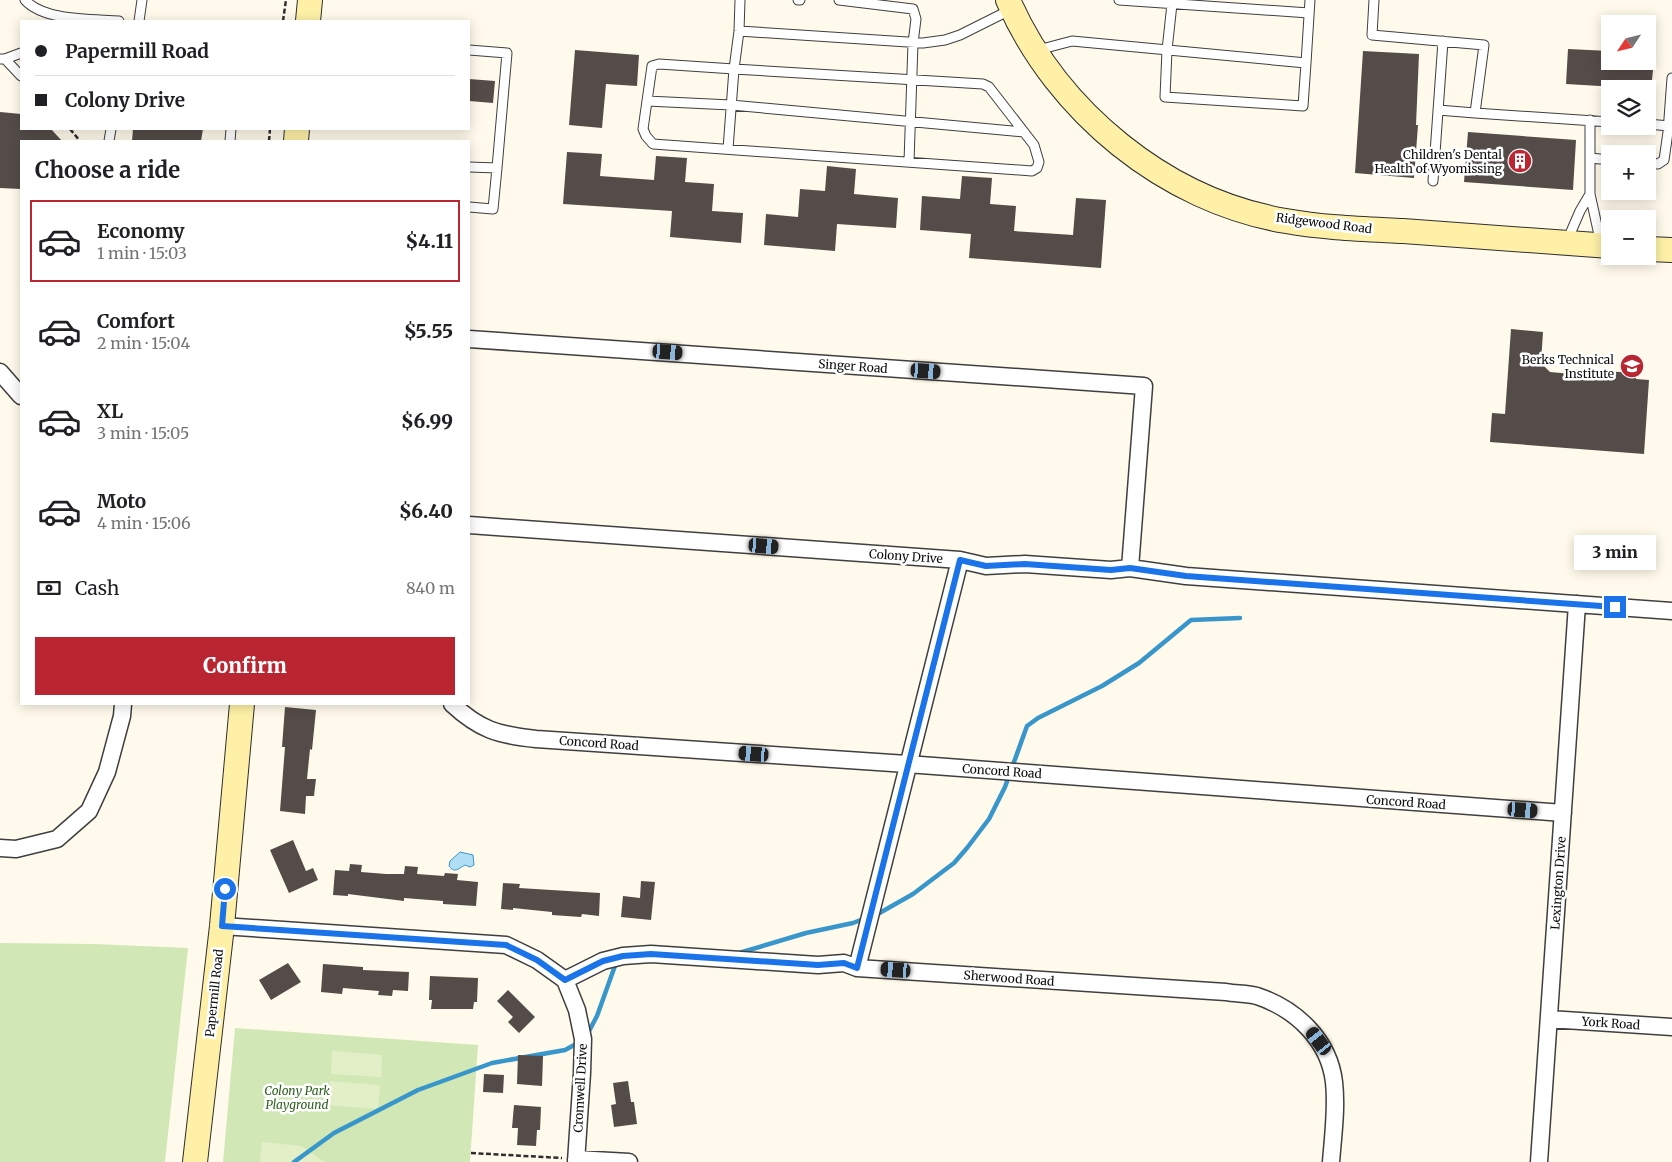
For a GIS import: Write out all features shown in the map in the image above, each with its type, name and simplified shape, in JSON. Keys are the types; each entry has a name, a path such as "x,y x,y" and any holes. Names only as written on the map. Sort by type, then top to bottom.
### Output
{"street":[{"path":"308,20 310,0"},
{"name":"Ridgewood Road","path":"1010,5 1036,51 1061,87 1110,138 1166,176 1228,205 1286,221 1601,246"},
{"path":"1656,249 1672,250"},
{"name":"Singer Road","path":"470,338 1144,386 1130,568"},
{"path":"0,372 20,395"},
{"name":"Colony Drive","path":"470,525 960,560 986,566 1019,564 1111,570 1130,568 1186,576 1672,611"},
{"path":"857,968 960,560"},
{"name":"Lexington Drive","path":"1539,1162 1577,604"},
{"path":"0,848 16,848 57,839 89,811 107,772 122,716 123,705"},
{"name":"Papermill Road","path":"195,1162 222,926 242,705"},
{"name":"Concord Road","path":"453,705 480,726 506,736 1563,813"},
{"path":"222,926 506,945 537,960 565,980"},
{"name":"Sherwood Road","path":"565,980 603,961 623,956 651,954 818,965 844,963 857,968 1226,992 1255,996 1276,1004 1298,1018 1312,1032 1324,1051 1334,1080 1335,1100 1331,1162"},
{"name":"Cromwell Drive","path":"565,980 577,1010 583,1039 576,1160"},
{"name":"York Road","path":"1549,1019 1672,1027"},
{"path":"576,1160 629,1162"}],"lane":[{"path":"25,0 46,18 95,20"},
{"path":"139,20 142,0"},
{"path":"728,149 740,0"},
{"path":"839,0 913,9 916,18 913,43 909,162"},
{"path":"1119,0 1309,13"},
{"path":"1172,4 1166,50 1165,97 1303,106 1310,0"},
{"path":"1374,0 1372,35 1484,45 1475,113"},
{"path":"739,31 923,44 945,40 1010,5"},
{"path":"1036,51 1072,41 1306,63"},
{"path":"1433,181 1443,41"},
{"path":"470,50 507,53 492,209 470,207"},
{"path":"2,59 20,53"},
{"path":"2,59 20,75"},
{"path":"659,64 912,80 983,84 989,88 1034,145 1039,162 1037,168 1032,171 653,144 643,129 652,66 659,64"},
{"path":"1656,164 1664,160 1670,129 1672,78"},
{"path":"647,101 731,105 1024,132"},
{"path":"1438,110 1601,121"},
{"path":"1590,120 1590,194 1601,230"},
{"path":"1656,126 1670,129"},
{"path":"1590,158 1601,159"},
{"path":"470,167 497,168"},
{"path":"1566,243 1580,211 1590,194"}],"path":[{"path":"283,20 286,0"},
{"path":"71,130 79,140"},
{"path":"470,1153 576,1160"}],"green space":[{"path":"0,943 188,948 165,1162 0,1162"},
{"name":"Colony Park Playground","path":"235,1028 478,1045 470,1162 223,1162"},
{"path":"332,1051 382,1055 381,1077 331,1074"},
{"path":"330,1081 380,1085 378,1109 329,1105"},
{"path":"262,1142 301,1146 325,1162 260,1162"}],"water":[{"path":"460,852 473,855 474,865 470,867 465,865 453,870 449,866 450,861"}],"building":[{"path":"1568,49 1601,51 1601,70 1653,70 1652,80 1601,80 1601,86 1566,84"},
{"path":"575,50 639,55 637,86 606,84 602,128 569,125"},
{"path":"1363,51 1419,54 1416,125 1418,125 1414,178 1355,173"},
{"path":"470,79 495,81 493,103 470,101"},
{"path":"0,112 20,114 20,130 52,130 61,140 20,140 20,189 0,188"},
{"path":"133,130 203,130 201,140 132,140"},
{"name":"Children's Dental Health of Wyomissing","path":"1468,132 1576,140 1573,190 1464,182"},
{"path":"567,152 602,154 600,176 654,180 656,156 687,158 685,182 714,184 712,211 743,213 741,243 670,237 672,211 563,204"},
{"path":"827,166 856,169 854,194 898,198 896,228 837,224 835,251 764,245 766,214 798,217 800,189 825,191"},
{"path":"962,176 992,178 990,204 1016,206 1014,231 1073,235 1076,198 1106,200 1101,268 969,258 971,234 920,230 922,196 960,199"},
{"path":"1511,329 1543,332 1541,363 1550,372 1572,374 1572,369 1636,373 1636,379 1649,380 1644,454 1490,442 1492,413 1505,414"},
{"path":"285,707 316,710 307,779 316,779 314,796 306,796 305,814 280,811 285,747 282,747"},
{"path":"293,840 306,871 313,868 318,880 289,893 270,850"},
{"path":"350,864 362,865 361,872 404,874 405,866 418,867 417,874 444,876 445,873 458,874 457,880 478,882 476,906 443,904 443,901 404,898 404,901 348,894 348,896 333,895 335,870 349,871"},
{"path":"641,881 655,882 651,920 621,917 623,896 640,898"},
{"path":"503,883 520,884 519,888 600,893 599,916 582,914 581,917 552,915 552,912 513,908 513,910 501,909"},
{"path":"288,963 301,982 271,1000 259,980"},
{"path":"323,964 363,967 363,970 409,972 408,991 393,990 392,996 378,995 379,991 343,988 342,994 321,992"},
{"path":"430,976 478,978 477,1002 474,1002 473,1009 431,1009 432,1000 429,1000"},
{"path":"508,990 535,1017 519,1033 508,1022 513,1017 497,1001"},
{"path":"518,1055 543,1056 542,1086 517,1084"},
{"path":"484,1074 504,1075 503,1093 483,1092"},
{"path":"628,1081 631,1102 634,1102 637,1124 614,1127 611,1105 616,1104 613,1083"},
{"path":"514,1105 541,1107 540,1130 537,1130 536,1146 517,1145 518,1128 512,1128"}],"waterway":[{"path":"876,915 913,894 954,863 967,848 989,819 1005,787 1027,726 1038,718 1102,686 1139,663 1191,620 1240,618"},
{"path":"739,953 866,918"},
{"path":"587,1035 597,1016 616,963"},
{"path":"294,1162 334,1133 418,1090 492,1063 565,1050 578,1043"}],"place":[{"name":"Children's Dental Health of Wyomissing","path":"1520,161"},
{"name":"Berks Technical Institute","path":"1632,366"}],"route":[{"path":"225,889 222,926 506,945 529,955 565,980 603,961 623,956 651,954 818,965 844,963 857,968 960,560 986,566 1025,564 1111,570 1130,568 1186,576 1615,607"}]}
